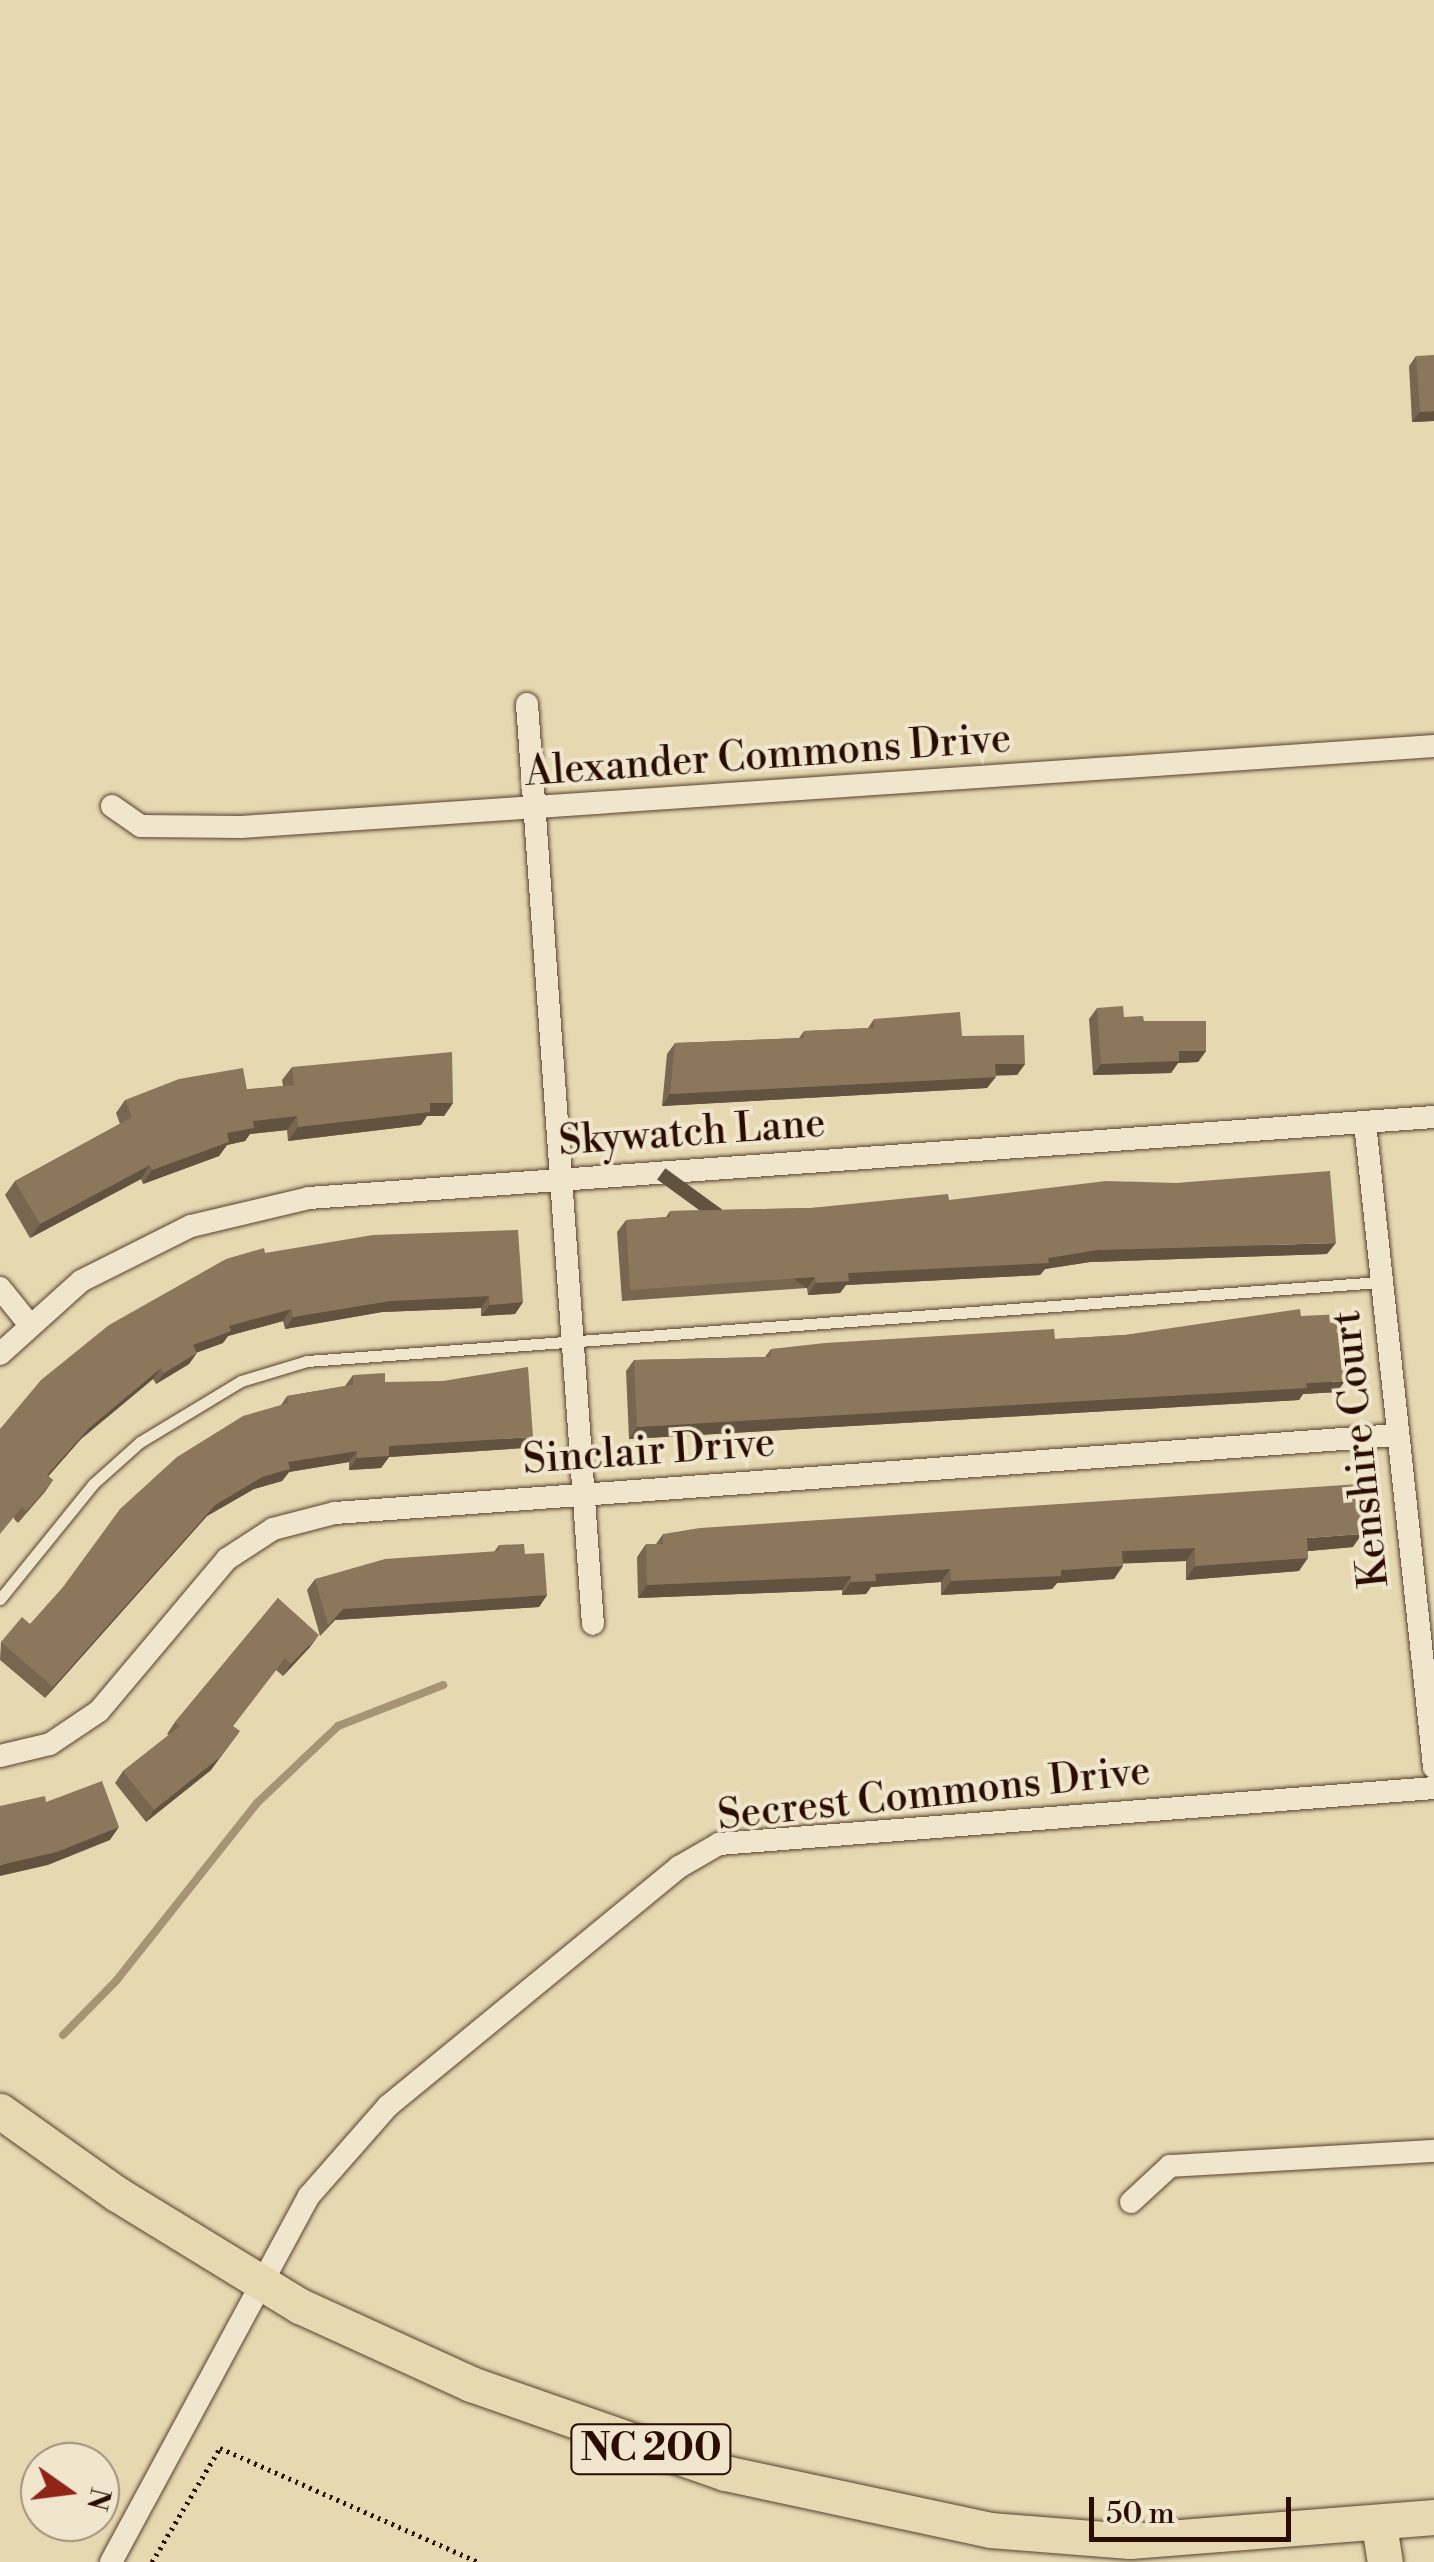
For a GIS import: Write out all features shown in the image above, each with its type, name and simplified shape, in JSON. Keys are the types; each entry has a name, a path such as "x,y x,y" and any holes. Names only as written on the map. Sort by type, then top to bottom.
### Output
{"main road":[{"name":"NC 200","path":"0,2111 264,2285 472,2384 574,2424 859,2507 990,2530 1130,2541 1379,2525 1434,2517"},
{"path":"1379,2525 1385,2562"}],"street":[{"path":"527,704 556,1181 593,1624"},
{"name":"Alexander Commons Drive","path":"112,806 141,826 242,827 1434,746"},
{"name":"Skywatch Lane","path":"0,1354 80,1280 191,1226 309,1198 1434,1117"},
{"name":"Kenshire Court","path":"1366,1122 1434,1767"},
{"path":"0,1288 29,1324"},
{"name":"Sinclair Drive","path":"0,1756 50,1744 99,1711 227,1559 274,1529 334,1513 1396,1435"},
{"name":"Secrest Commons Drive","path":"111,2562 309,2196 388,2106 679,1867 719,1844 1434,1788"},
{"path":"1130,2202 1170,2166 1434,2151"}],"lane":[{"path":"0,1600 93,1484 140,1442 241,1381 307,1361 1381,1282"}],"path":[{"path":"152,2562 220,2448 478,2562"}],"building":[{"path":"1434,355 1434,411 1420,412 1416,356"},
{"path":"1123,1006 1124,1017 1143,1016 1144,1021 1206,1021 1206,1051 1179,1051 1179,1061 1101,1064 1097,1008"},
{"path":"960,1012 962,1036 1024,1035 1025,1064 995,1064 996,1077 670,1094 675,1043 804,1038 804,1031 874,1028 874,1019"},
{"path":"452,1052 453,1103 430,1103 430,1112 298,1127 297,1116 253,1121 254,1128 227,1133 229,1142 152,1170 150,1165 40,1224 15,1181 132,1117 125,1100 179,1079 243,1068 247,1090 294,1085 292,1067"},
{"path":"1330,1171 1336,1243 1098,1250 1048,1258 1049,1263 848,1273 849,1281 816,1283 815,1277 630,1290 626,1220 670,1217 670,1211 811,1208 948,1194 949,1200 1106,1181 1176,1183"},
{"path":"518,1230 523,1302 490,1305 489,1296 390,1301 293,1317 291,1309 229,1326 231,1331 193,1345 197,1353 164,1373 161,1368 89,1428 47,1475 53,1480 26,1511 22,1507 0,1534 0,1429 41,1380 109,1325 226,1259 264,1248 265,1253 373,1235"},
{"path":"1300,1309 1301,1316 1343,1314 1345,1381 1306,1383 1307,1388 637,1427 634,1360 771,1357 771,1349 825,1343 1054,1329 1055,1339 1125,1335"},
{"path":"528,1367 533,1437 389,1446 389,1456 357,1458 357,1451 288,1462 290,1469 262,1477 215,1505 53,1687 1,1642 22,1617 30,1624 63,1587 120,1509 177,1457 243,1416 288,1403 287,1396 353,1385 353,1375 385,1373 385,1382 443,1381"},
{"path":"1359,1484 1362,1534 1307,1538 1308,1558 1195,1566 1195,1548 1122,1551 1123,1566 1061,1570 1061,1576 951,1581 950,1569 875,1574 876,1581 851,1582 851,1576 647,1585 646,1544 663,1544 663,1534 700,1528"},
{"path":"524,1544 525,1554 544,1553 547,1595 343,1609 328,1625 315,1579 385,1559 499,1551 499,1545"},
{"path":"278,1598 319,1635 291,1664 285,1658 233,1726 240,1731 219,1758 154,1810 123,1771 180,1726 175,1722"},
{"path":"102,1781 119,1827 57,1852 0,1865 0,1806 45,1796 46,1802"}],"waterway":[{"path":"63,2035 116,1981 257,1803 338,1726 443,1685"}]}
